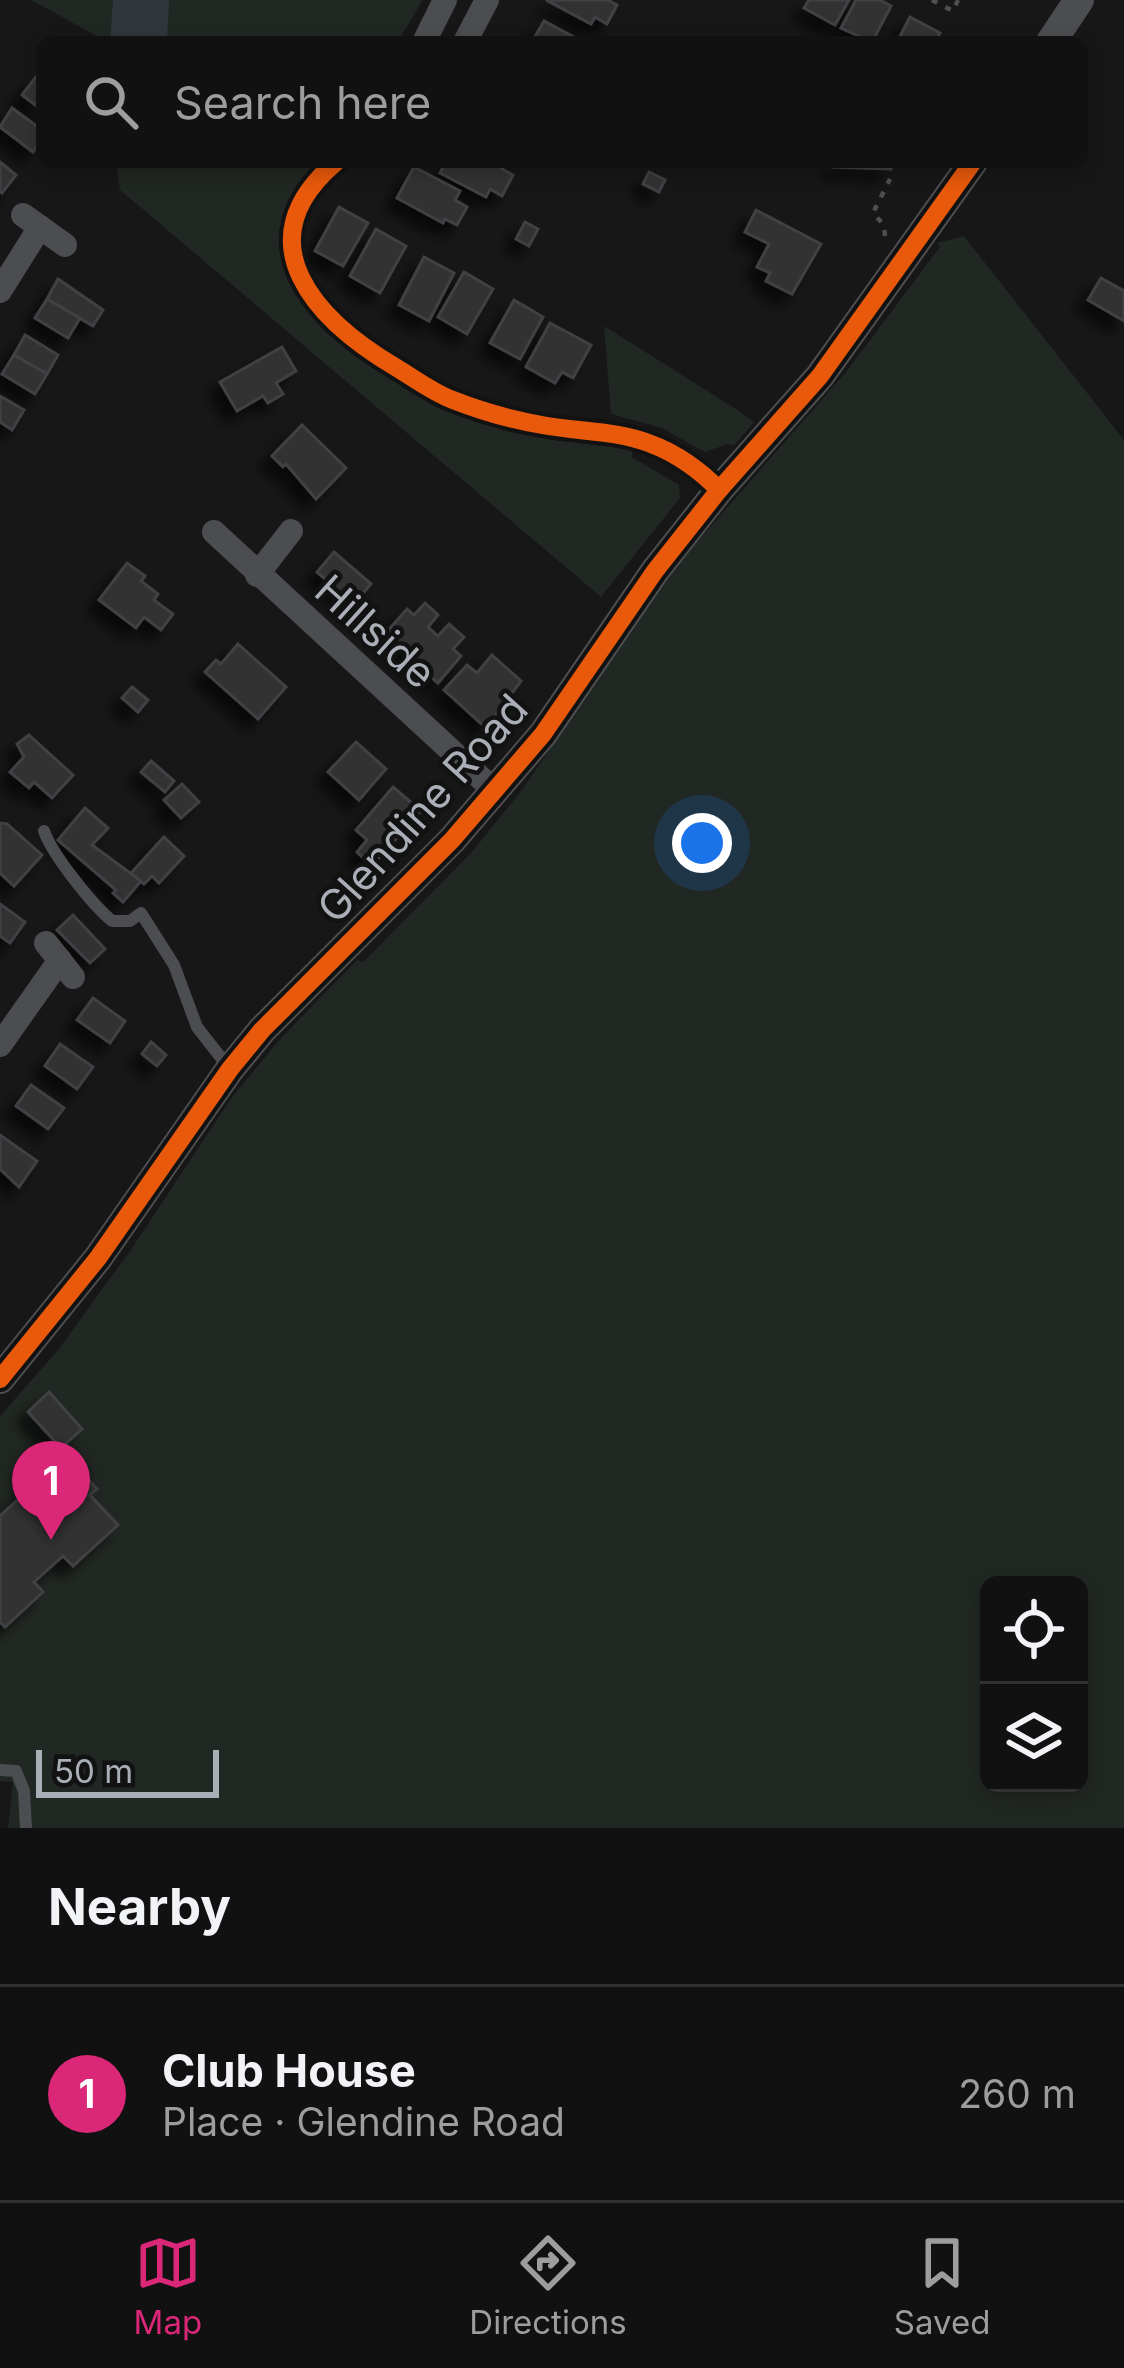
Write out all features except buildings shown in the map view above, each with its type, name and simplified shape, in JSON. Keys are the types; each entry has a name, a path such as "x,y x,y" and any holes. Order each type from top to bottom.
{"street":[{"path":"427,36 445,0"},
{"path":"468,36 487,0"},
{"path":"1055,36 1078,0"},
{"path":"331,168 301,205 290,240 296,274 324,313 361,347 450,399 542,425 652,444 708,478 719,490"},
{"name":"Glendine Road","path":"0,1379 98,1258 262,1030 496,792 543,734 655,571 820,376 969,168"},
{"path":"0,291 32,221 65,245"},
{"name":"Hillside","path":"257,575 291,531"},
{"name":"Hillside","path":"214,532 496,792"},
{"path":"0,1045 60,960"}],"lane":[{"path":"44,831 78,878 85,897 112,921 130,921 141,914 174,965 197,1027 230,1070"},
{"path":"0,1770 16,1771 24,1791 26,1828"}],"path":[{"path":"932,0 953,11 958,0"},
{"path":"885,234 873,213 890,179"}],"shaded area":[{"path":"31,0 423,0 401,36 95,35"},
{"path":"113,0 169,0 167,36 110,36"},
{"path":"117,168 314,168 289,211 286,267 429,400 483,424 554,440 633,447 632,457 679,485 680,498 601,597 120,190"},
{"path":"964,236 1124,440 1124,1828 8,1828 13,1782 0,1781 0,1416 58,1350 130,1251 232,1097 280,1039 357,960 363,962 471,853 522,790 668,575 846,372 940,247 937,243"},
{"path":"604,326 754,422 734,446 705,452 662,428 611,414"}],"cycle path":[{"path":"330,168 308,192 294,221 292,250 317,303 340,327 446,397 520,421 638,439 679,458 719,490"},
{"path":"0,1379 98,1258 262,1030 452,840 543,734 655,571 820,376 969,168"}],"place":[{"name":"Club House","path":"51,1540"}]}
